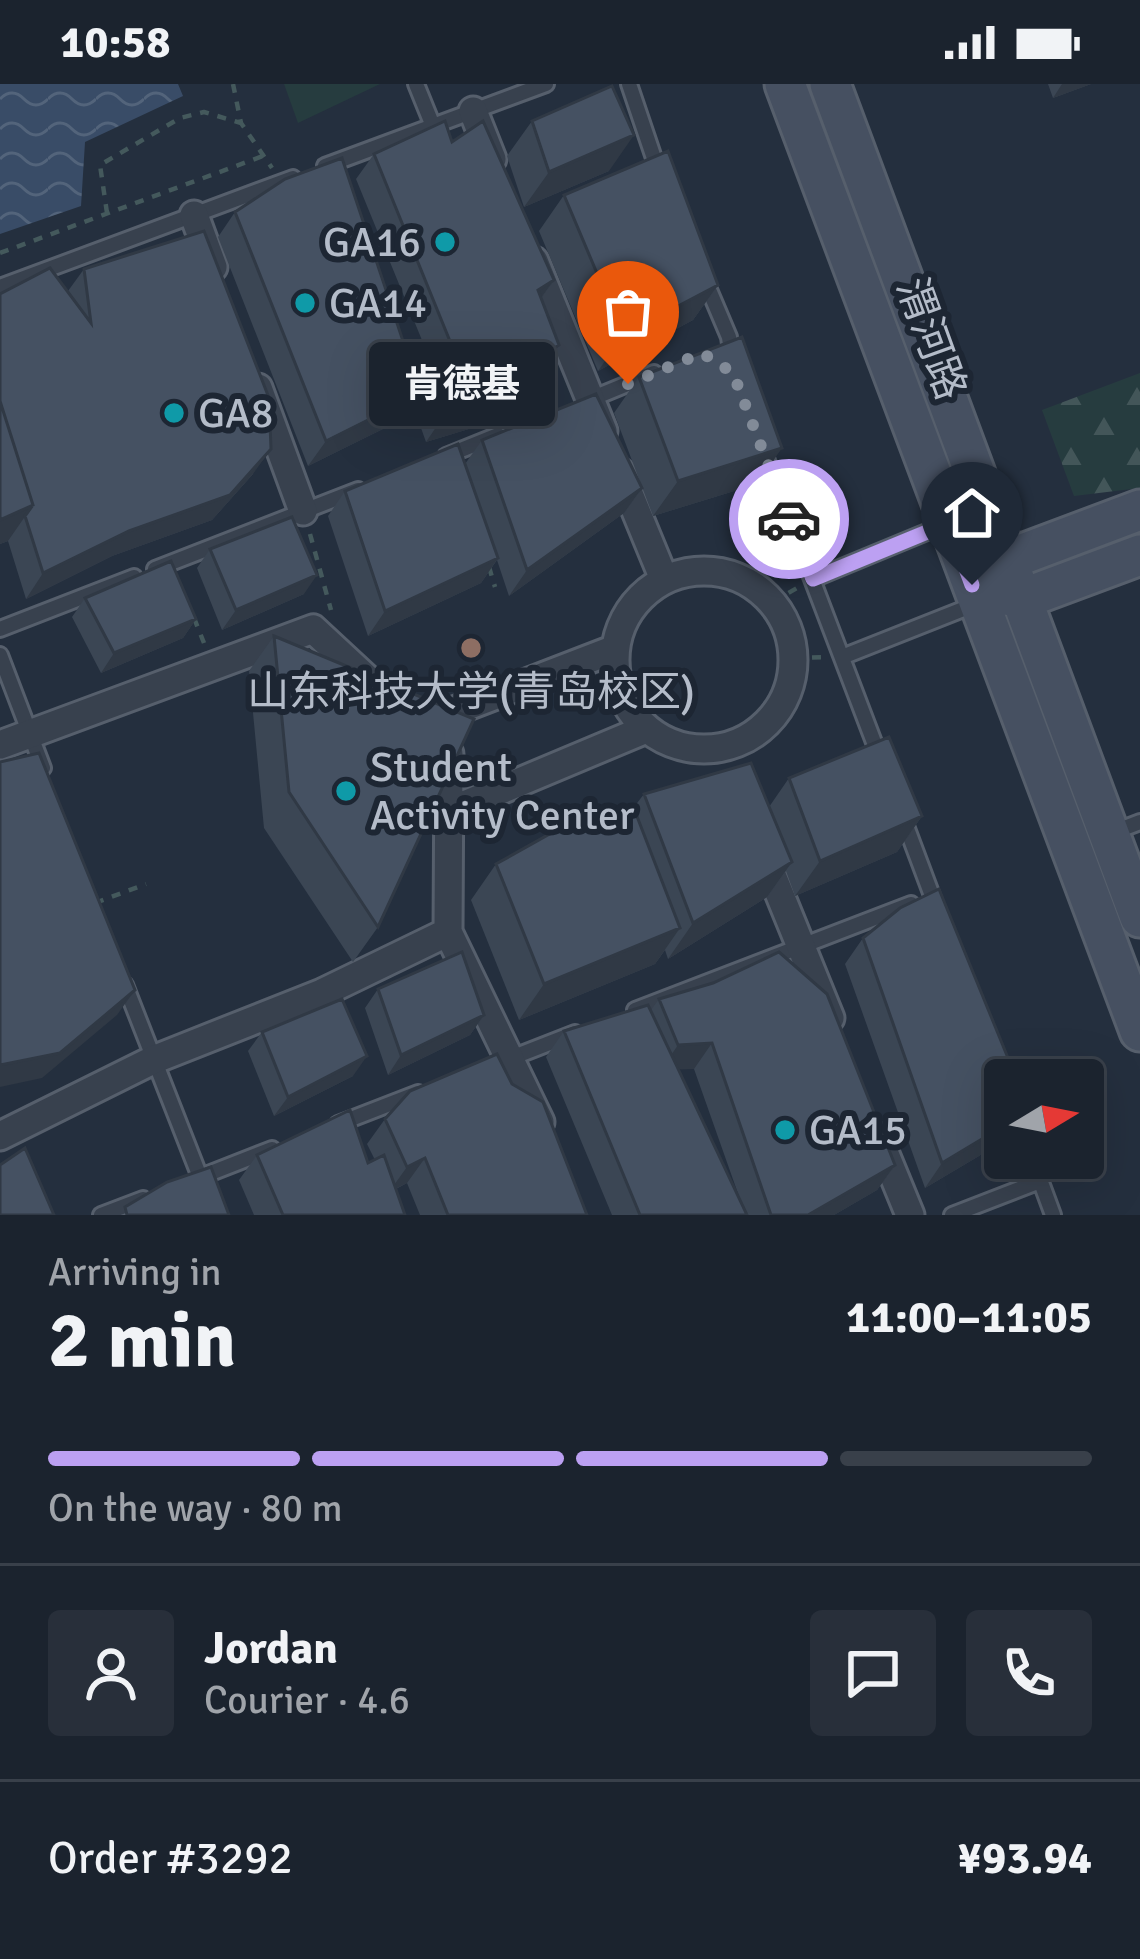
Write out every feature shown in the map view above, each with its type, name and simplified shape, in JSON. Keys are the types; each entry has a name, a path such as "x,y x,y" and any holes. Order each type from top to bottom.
{"main road":[{"name":"渭河路","path":"785,84 1140,1031"},
{"name":"渭河路","path":"830,84 1022,599 1125,828 1140,917"},
{"path":"975,594 1007,560 1140,511"},
{"path":"975,594 1022,599 1140,555"}],"street":[{"path":"473,111 500,178"},
{"path":"194,215 225,300"},
{"path":"527,244 580,404 664,579"},
{"path":"249,363 303,511"},
{"path":"693,570 723,572 751,583 773,602 788,628 794,658 790,687 776,714 731,757 685,747 646,729 621,692 615,649 632,608 664,579 693,570"},
{"path":"0,745 313,629 449,754 448,932 498,1063 547,1139"},
{"path":"417,725 615,649"},
{"path":"448,812 646,729"},
{"path":"752,824 843,1050"},
{"path":"9,1140 153,1060 322,993 448,932"},
{"path":"868,1112 910,1215"}],"lane":[{"path":"416,84 433,126"},
{"path":"0,287 546,84"},
{"path":"629,84 651,174"},
{"path":"701,272 729,337 733,373 718,363"},
{"path":"580,404 665,368"},
{"path":"429,462 510,431"},
{"path":"757,435 883,766"},
{"path":"0,629 366,487"},
{"path":"813,579 949,523"},
{"path":"842,657 975,594"},
{"path":"0,655 46,776"},
{"path":"899,809 940,917"},
{"path":"614,1018 932,896"},
{"path":"119,970 196,1186 288,1143"},
{"path":"498,1063 592,1026"},
{"path":"310,1135 443,1084"},
{"path":"952,1215 1040,1181 1053,1215"},
{"path":"101,1215 160,1192"}],"path":[{"path":"233,84 241,123 282,182"},
{"path":"107,213 100,165 135,140 204,112 241,123"},
{"path":"0,253 263,156"},
{"path":"303,511 333,616"},
{"path":"171,563 205,643"},
{"path":"488,565 495,587"},
{"path":"773,602 813,579"},
{"path":"794,658 842,657"},
{"path":"94,904 146,884"}],"green space":[{"path":"284,84 380,84 298,123"},
{"path":"1140,373 1140,488 1074,496 1042,410"}],"water":[{"path":"0,84 178,84 183,96 85,142 81,206 0,234"}],"building":[{"path":"612,86 634,135 549,172 532,121"},
{"name":"GA16","path":"445,121 452,142 483,121 554,280 538,290 559,345 523,369 522,393 443,417 429,374 458,361 374,154"},
{"path":"668,151 718,285 623,335 564,195"},
{"name":"GA14","path":"342,158 404,344 406,401 326,441 235,212 285,179"},
{"path":"204,231 269,398 271,449 230,495 129,531 43,573 25,516 33,505 0,401 0,294 50,268 91,323 84,269"},
{"path":"742,337 782,448 678,481 639,377"},
{"path":"596,394 642,488 527,570 482,440"},
{"path":"0,401 33,505 0,520"},
{"path":"458,444 498,558 385,611 345,491"},
{"path":"292,517 317,575 236,610 210,549"},
{"path":"171,561 196,619 114,653 85,598"},
{"name":"Student Activity Center","path":"274,636 474,719 378,927 289,792"},
{"path":"889,737 922,816 820,861 789,778"},
{"path":"39,753 135,990 60,1053 0,1065 0,762"},
{"path":"751,763 792,862 693,923 644,794"},
{"path":"633,806 680,928 544,984 496,864 564,826"},
{"path":"939,889 1008,1059 984,1059 984,1138 942,1163 863,938 900,908"},
{"path":"462,952 484,1015 401,1055 378,989"},
{"name":"GA15","path":"779,952 827,994 895,1165 808,1215 771,1215 712,1043 678,1045 659,999 713,983"},
{"path":"342,999 367,1056 288,1097 262,1032"},
{"path":"648,1005 747,1215 640,1215 564,1031"},
{"path":"497,1054 512,1084 543,1102 587,1215 448,1215 425,1158 407,1167 385,1119 410,1091"},
{"path":"350,1110 368,1163 384,1155 405,1215 283,1215 257,1155"},
{"path":"25,1148 54,1215 0,1215 0,1165"},
{"path":"211,1167 229,1215 127,1215 125,1207 167,1182"}],"way so far":[{"path":"628,384 702,353 733,373 789,519"}],"place":[{"name":"GA16","path":"445,242"},
{"name":"GA14","path":"305,303"},
{"name":"肯德基","path":"628,384"},
{"name":"GA8","path":"174,413"},
{"name":"山东科技大学(青岛校区)","path":"471,648"},
{"name":"Student Activity Center","path":"346,791"},
{"name":"GA15","path":"785,1130"}],"route":[{"path":"789,519 813,579 949,523 972,585"}]}
